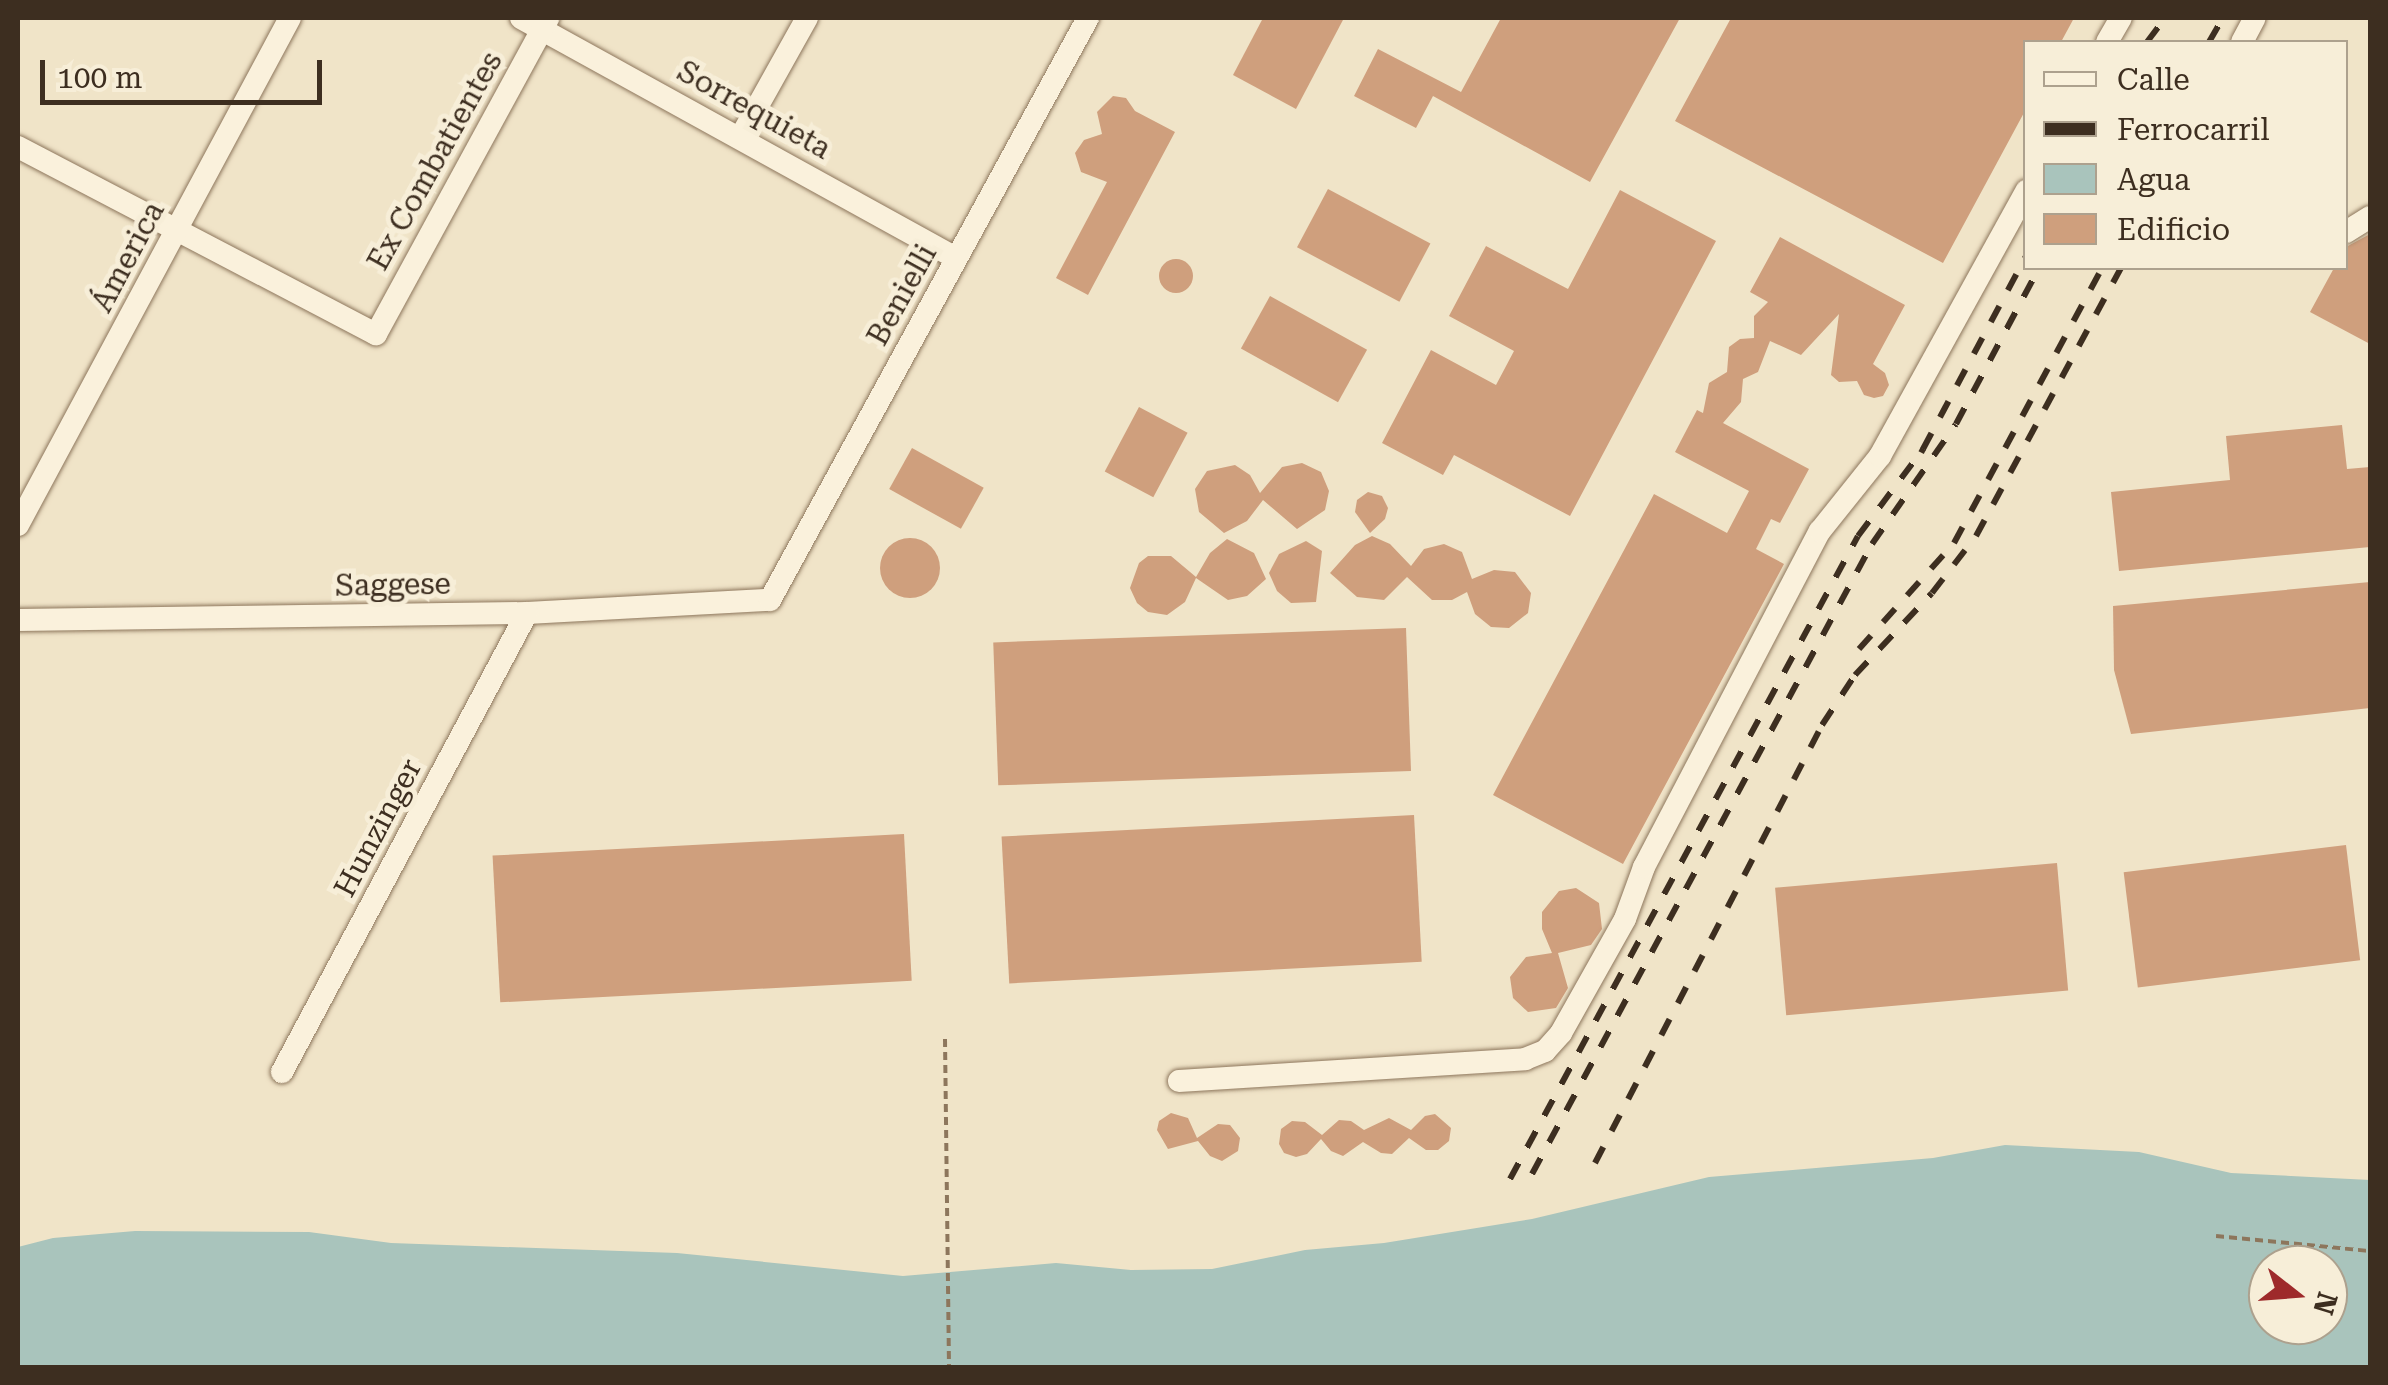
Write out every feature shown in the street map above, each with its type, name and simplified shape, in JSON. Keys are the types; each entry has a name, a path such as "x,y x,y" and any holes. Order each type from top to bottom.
{"street":[{"name":"Ámerica","path":"18,525 290,18"},
{"path":"741,136 807,18"},
{"name":"Benielli","path":"770,600 1088,18"},
{"path":"2108,40 2121,18"},
{"path":"2243,40 2255,18"},
{"name":"Ex Combatientes","path":"177,229 376,334 537,21"},
{"name":"Sorrequieta","path":"537,21 956,258"},
{"path":"18,147 177,229"},
{"path":"1179,1081 1525,1058 1545,1051 1561,1033 1624,919 1644,866 1820,530 1880,456 2023,196"},
{"path":"2348,231 2370,217"},
{"name":"Saggese","path":"18,620 526,613 770,600"},
{"name":"Hunzinger","path":"282,1072 526,613"}],"path":[{"path":"946,1039 949,1368"},
{"path":"2216,1236 2370,1251"}],"water":[{"path":"2005,1145 2139,1152 2231,1173 2370,1180 2370,1367 18,1367 18,1247 53,1238 135,1231 309,1232 391,1243 677,1253 903,1276 1056,1263 1131,1270 1212,1269 1305,1250 1384,1243 1532,1219 1709,1177 1933,1158"}],"building":[{"path":"1263,18 1344,18 1296,109 1233,75"},
{"path":"1501,18 1680,18 1590,182 1433,96 1416,128 1354,96 1378,49 1461,92"},
{"path":"1731,18 2074,18 2062,40 2023,40 2023,115 1943,263 1675,121"},
{"path":"1113,96 1126,98 1135,111 1175,132 1088,295 1056,278 1107,182 1081,172 1075,153 1084,140 1102,134 1097,112"},
{"path":"1328,189 1430,243 1399,302 1297,247"},
{"path":"1620,190 1716,241 1570,516 1454,455 1443,475 1382,443 1431,350 1496,385 1514,351 1449,316 1486,246 1568,289"},
{"path":"2370,234 2370,344 2310,312 2333,270 2348,270 2348,246"},
{"path":"1780,237 1905,305 1873,364 1885,373 1889,385 1883,396 1874,398 1864,395 1857,381 1839,382 1831,375 1839,314 1801,355 1770,341 1758,372 1743,379 1741,402 1723,423 1809,469 1780,523 1771,519 1756,549 1784,564 1623,864 1493,795 1654,494 1727,533 1749,491 1675,452 1697,410 1703,413 1709,383 1727,372 1729,347 1740,339 1754,338 1754,316 1768,302 1750,292"},
{"path":"1176,259 1188,264 1193,276 1188,288 1176,293 1164,288 1159,276 1164,264"},
{"path":"1270,296 1367,350 1338,402 1241,348"},
{"path":"1139,407 1188,433 1153,497 1105,471"},
{"path":"2342,425 2347,469 2370,467 2370,547 2119,571 2111,492 2230,480 2226,436"},
{"path":"912,448 984,488 961,529 889,489"},
{"path":"1302,463 1321,472 1329,491 1325,510 1297,529 1263,500 1247,521 1224,533 1199,512 1195,489 1207,471 1235,465 1250,475 1260,493 1282,467"},
{"path":"1368,492 1382,496 1388,508 1385,519 1370,533 1355,512 1357,500"},
{"path":"1372,536 1390,544 1411,566 1424,549 1444,544 1462,552 1472,579 1494,570 1515,572 1531,593 1528,613 1509,628 1491,627 1475,614 1467,592 1452,600 1432,600 1407,577 1384,600 1357,597 1330,573 1355,545"},
{"path":"910,538 932,546 940,568 932,590 910,598 888,590 880,568 888,546"},
{"path":"1227,539 1254,553 1266,579 1247,596 1228,600 1196,578 1185,602 1167,615 1148,612 1137,603 1130,588 1139,563 1148,556 1171,556 1196,577 1210,553"},
{"path":"1306,541 1322,551 1316,602 1291,603 1277,591 1269,573 1279,554"},
{"path":"2370,582 2370,708 2131,734 2114,670 2113,606"},
{"path":"1406,628 1411,771 998,785 993,642"},
{"path":"1414,815 1422,962 1009,983 1002,837"},
{"path":"904,834 912,981 500,1002 493,856"},
{"path":"2346,845 2360,960 2138,987 2124,872"},
{"path":"2057,863 2068,991 1786,1015 1775,888"},
{"path":"1576,888 1599,903 1602,929 1591,945 1558,953 1568,988 1556,1008 1528,1012 1513,998 1510,977 1526,957 1552,953 1542,929 1542,912 1559,891"},
{"path":"1171,1113 1188,1118 1197,1138 1218,1124 1230,1125 1240,1138 1238,1151 1222,1161 1210,1156 1198,1141 1168,1149 1157,1130 1159,1121"},
{"path":"1435,1114 1451,1128 1449,1141 1438,1150 1426,1150 1409,1138 1392,1154 1381,1153 1363,1142 1343,1156 1331,1151 1321,1139 1307,1154 1296,1157 1284,1153 1279,1144 1281,1129 1292,1121 1305,1122 1322,1135 1339,1120 1351,1121 1364,1130 1389,1118 1411,1130 1425,1116"}],"railway":[{"path":"2148,40 2165,18"},
{"path":"2210,40 2223,18"},
{"path":"1923,449 2023,262"},
{"path":"1532,1174 1872,544 1956,424 2038,270"},
{"path":"1859,649 1954,543 2101,270"},
{"path":"1595,1163 1822,725 1855,675 1932,593 1976,536 2120,270"},
{"path":"1510,1179 1858,536 1923,449 1921,453"}]}
